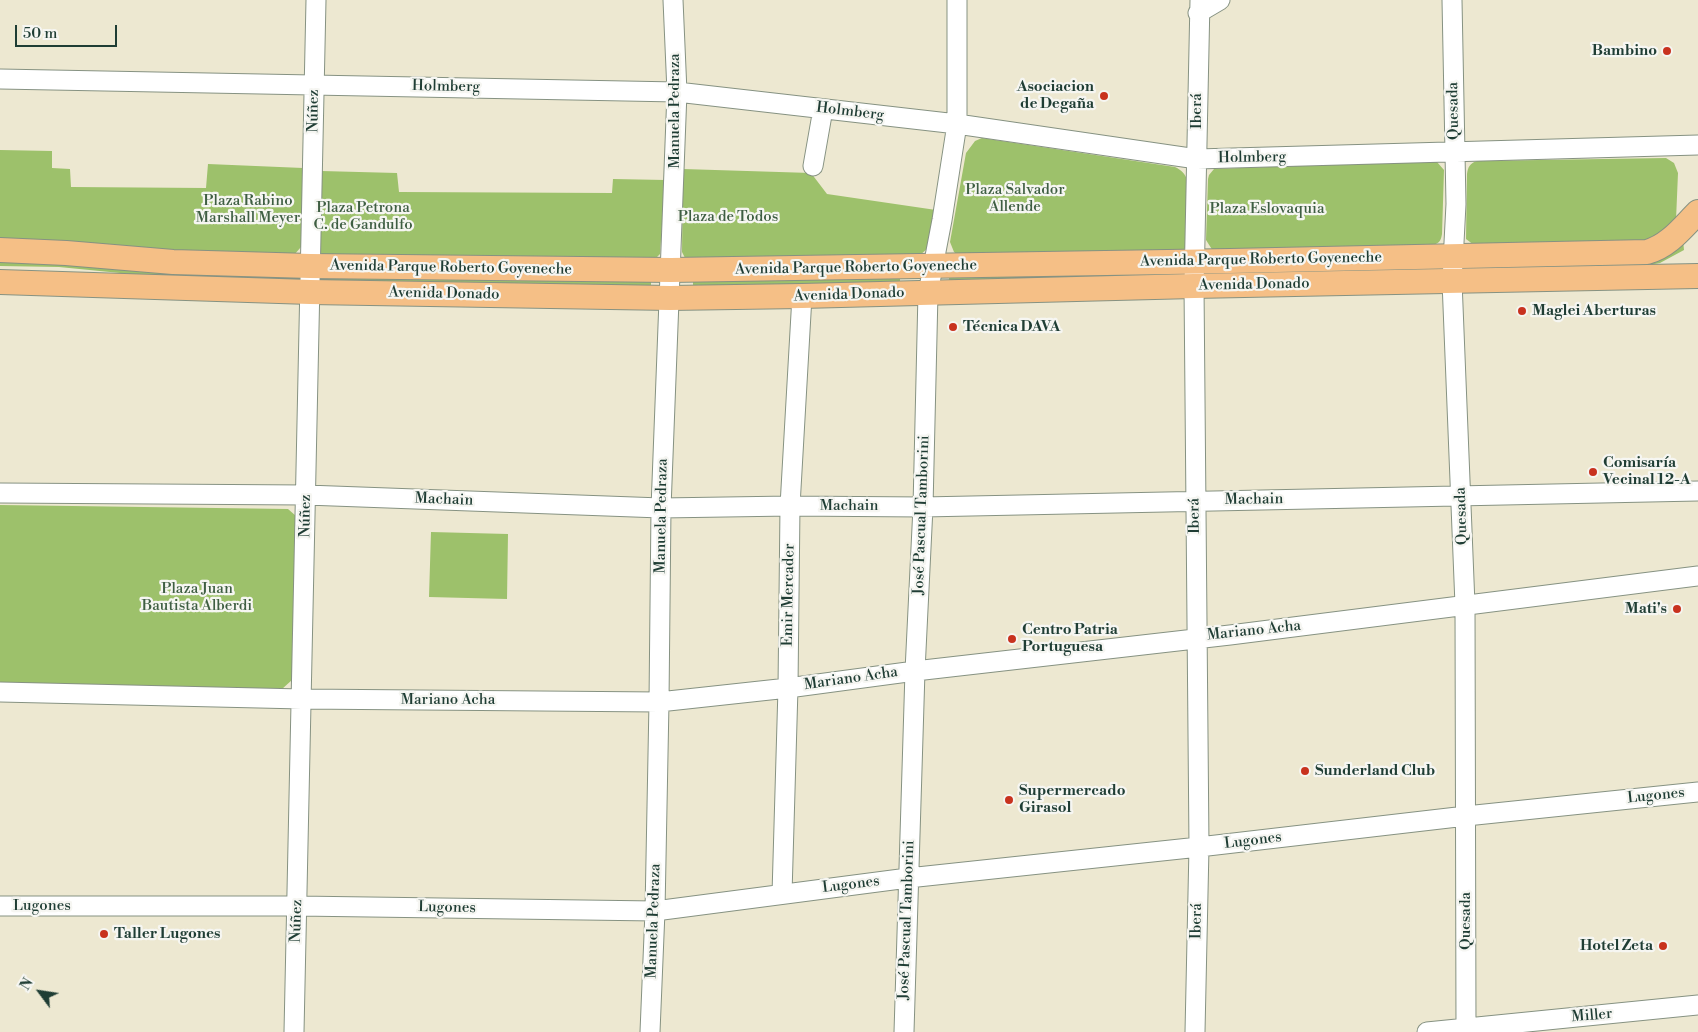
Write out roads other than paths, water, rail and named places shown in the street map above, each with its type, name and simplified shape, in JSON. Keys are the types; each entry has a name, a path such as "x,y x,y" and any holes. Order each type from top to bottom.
{"main road":[{"name":"Avenida Parque Roberto Goyeneche","path":"0,250 66,253 173,262 310,266 671,270 932,267 1647,252 1655,250 1671,240 1698,212"},
{"name":"Avenida Donado","path":"0,282 310,292 670,298 1698,276"}],"street":[{"name":"Núñez","path":"294,1032 316,0"},
{"name":"Manuela Pedraza","path":"650,1032 655,911 661,508 677,92 674,0"},
{"name":"José Pascual Tamborini","path":"904,1032 915,671 923,507 928,293 957,124 957,0"},
{"path":"1199,7 1220,0"},
{"name":"Quesada","path":"1452,0 1456,204 1452,281 1465,605 1466,1030"},
{"name":"Iberá","path":"1195,1032 1198,847 1194,286 1199,7"},
{"name":"Holmberg","path":"0,79 677,92 957,124 1197,159 1698,145"},
{"path":"813,166 822,109"},
{"name":"Emir Mercader","path":"782,894 788,688 790,506 802,296"},
{"name":"Machain","path":"0,493 306,495 661,508 790,506 923,507 1698,490"},
{"name":"Mariano Acha","path":"0,692 302,699 659,702 788,688 1698,576"},
{"name":"Lugones","path":"0,906 298,906 655,911 908,878 1698,792"},
{"name":"Miller","path":"1427,1032 1466,1030 1698,1005"}],"place":[{"name":"Bambino","path":"1667,51"},
{"name":"Asociacion de Degaña","path":"1104,96"},
{"name":"Maglei Aberturas","path":"1522,311"},
{"name":"Técnica DAVA","path":"953,327"},
{"name":"Comisaría Vecinal 12-A","path":"1593,472"},
{"name":"Mati's","path":"1677,609"},
{"name":"Centro Patria Portuguesa","path":"1012,639"},
{"name":"Sunderland Club","path":"1305,771"},
{"name":"Supermercado Girasol","path":"1009,800"},
{"name":"Taller Lugones","path":"104,934"},
{"name":"Hotel Zeta","path":"1663,946"}],"park label":[{"name":"Plaza Salvador Allende","path":"1015,198"},
{"name":"Plaza Eslovaquia","path":"1267,209"},
{"name":"Plaza Rabino Marshall Meyer","path":"248,210"},
{"name":"Plaza Petrona C. de Gandulfo","path":"363,216"},
{"name":"Plaza de Todos","path":"728,217"},
{"name":"Plaza Juan Bautista Alberdi","path":"197,598"}]}
